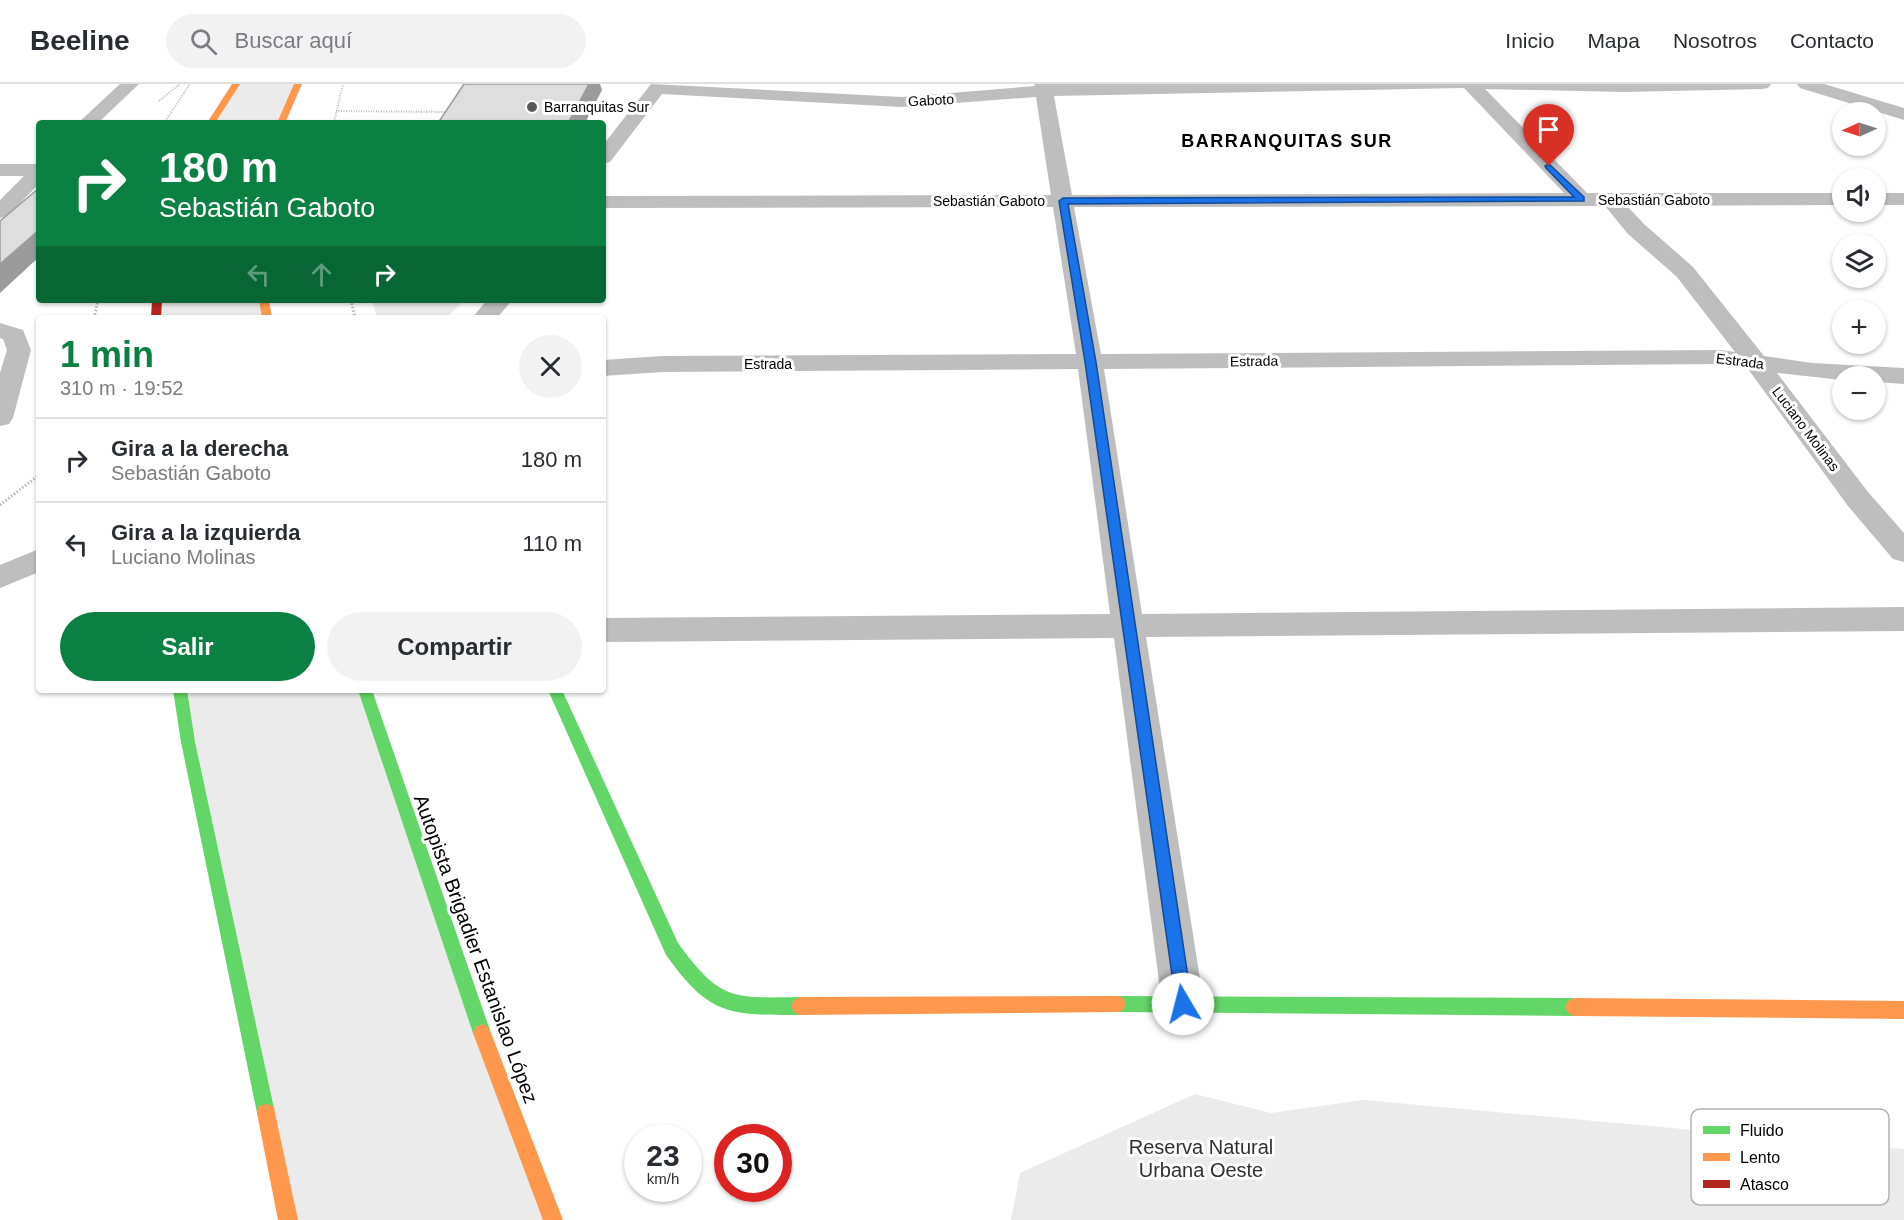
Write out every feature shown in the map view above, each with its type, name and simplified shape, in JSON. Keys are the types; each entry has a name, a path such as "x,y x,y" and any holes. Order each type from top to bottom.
{"main road":[{"path":"213,120 236,84"},
{"path":"282,120 298,84"},
{"path":"180,693 188,742 288,1220"},
{"name":"Autopista Brigadier Estanislao López","path":"365,693 470,1000 554,1220"},
{"path":"556,693 672,949 699,988 727,1003 746,1006 1183,1004 1904,1010"}],"street":[{"path":"90,120 130,84"},
{"name":"Gaboto","path":"659,86 883,102 947,100 1044,87 1458,84"},
{"path":"1472,84 1646,87 1762,84"},
{"path":"1472,84 1581,199"},
{"path":"1806,84 1904,114"},
{"path":"1860,84 1904,97"},
{"path":"606,154 659,86"},
{"path":"1044,87 1090,362 1183,1004"},
{"path":"0,170 36,171"},
{"path":"0,212 36,174"},
{"name":"Sebastián Gaboto","path":"606,202 1832,199"},
{"path":"1886,199 1904,199"},
{"name":"Luciano Molinas","path":"1611,200 1635,229 1684,272 1755,361 1858,499 1899,541"},
{"path":"487,315 497,303"},
{"path":"0,330 15,335 19,350 0,418"},
{"name":"Estrada","path":"606,368 674,364 1709,357 1755,361 1812,371 1904,376"},
{"path":"0,577 36,561"},
{"path":"606,630 1904,619"}],"path":[{"path":"166,120 190,84"},
{"path":"334,120 343,84"},
{"path":"336,111 450,112 447,118"},
{"path":"0,505 36,477"}],"green space":[{"path":"236,84 298,84 282,120 213,120"},
{"path":"157,303 264,303 266,315 156,315"},
{"path":"372,303 462,303 449,315 377,315"},
{"path":"181,693 366,693 553,1220 288,1220"},
{"name":"Reserva Natural Urbana Oeste","path":"1195,1094 1271,1113 1363,1100 1691,1130 1691,1205 1889,1205 1889,1148 1904,1149 1904,1220 1011,1220 1020,1173"}],"building":[{"name":"Barranquitas Sur","path":"464,84 589,84 570,120 440,120"},
{"path":"36,191 36,233 0,264 0,221"}],"traffic: fast":[{"path":"180,693 188,742 266,1113"},
{"path":"366,693 482,1033"},
{"path":"556,693 672,949 687,969 700,984 725,1001 756,1006 800,1006"},
{"path":"1117,1004 1574,1007"}],"traffic: slow":[{"path":"213,120 236,84"},
{"path":"282,120 298,84"},
{"path":"264,303 266,315"},
{"path":"800,1006 1117,1004"},
{"path":"1574,1007 1904,1010"},
{"path":"482,1033 553,1220"},
{"path":"266,1113 288,1220"}],"traffic: jam":[{"path":"156,315 157,303"}],"place":[{"name":"Barranquitas Sur","path":"532,107"}],"district":[{"name":"BARRANQUITAS SUR","path":"1287,141"}],"route":[{"path":"1183,1004 1090,362 1063,201 1581,199 1549,166"}]}
